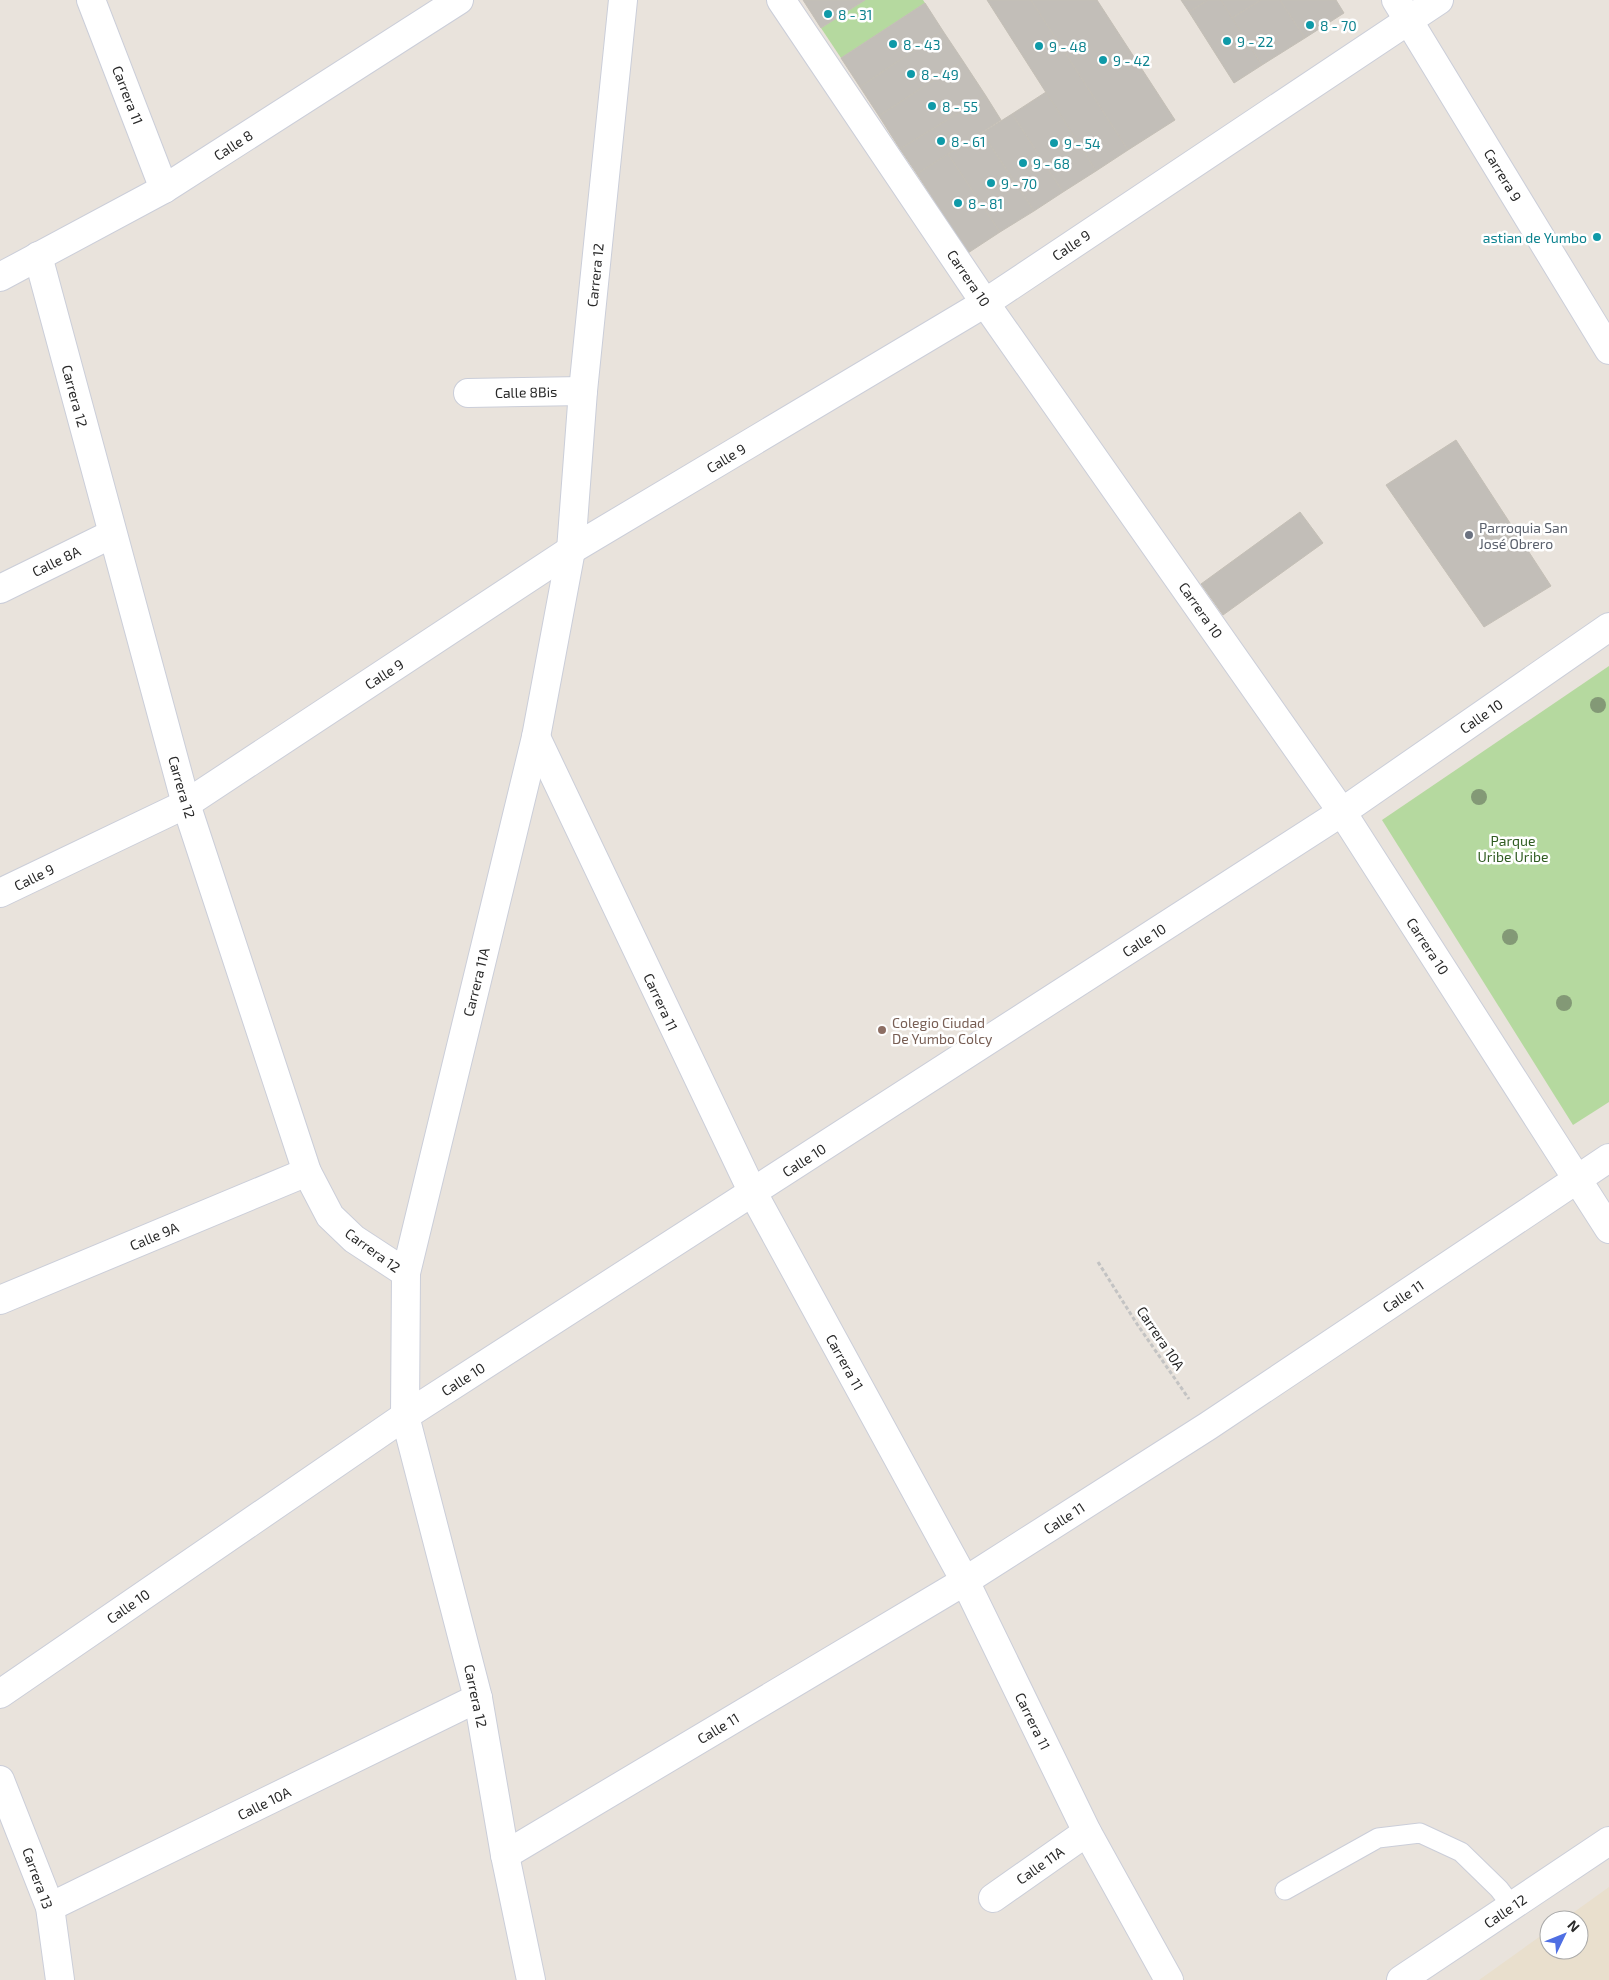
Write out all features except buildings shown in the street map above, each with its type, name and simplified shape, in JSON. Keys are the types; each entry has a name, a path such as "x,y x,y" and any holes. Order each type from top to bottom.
{"street":[{"name":"Carrera 11","path":"91,0 164,189"},
{"name":"Calle 8","path":"0,277 164,189 459,0"},
{"name":"Carrera 12","path":"571,550 583,391 623,0"},
{"name":"Carrera 10","path":"781,0 985,303 1342,812 1609,1229"},
{"name":"Calle 9","path":"0,893 186,804 571,550 985,303 1402,10 1439,0"},
{"name":"Carrera 9","path":"1402,10 1609,350"},
{"name":"Carrera 12","path":"38,256 186,804 307,1172 330,1216 354,1239 406,1273"},
{"name":"Calle 8Bis","path":"468,393 583,391"},
{"name":"Calle 8A","path":"0,589 112,534"},
{"name":"Carrera 11A","path":"405,1416 406,1273 536,737 571,550"},
{"name":"Calle 10","path":"0,1694 405,1416 1342,812 1609,627"},
{"name":"Carrera 11","path":"536,737 753,1193 965,1581 1087,1832 1169,1980"},
{"name":"Calle 11","path":"505,1855 965,1581 1208,1426 1609,1158"},
{"name":"Calle 9A","path":"0,1300 307,1172"},
{"name":"Carrera 12","path":"405,1416 478,1698 505,1855 531,1980"},
{"name":"Calle 10A","path":"50,1907 478,1698"},
{"name":"Carrera 13","path":"0,1780 50,1907 60,1980"},
{"name":"Calle 11A","path":"993,1898 1087,1832"},
{"name":"Calle 12","path":"1401,1980 1609,1841"}],"lane":[{"path":"1285,1890 1378,1838 1420,1833 1461,1852 1499,1889 1512,1906"}],"path":[{"name":"Carrera 10A","path":"1098,1262 1208,1426"}],"shaded area":[{"path":"1609,1887 1609,1980 1479,1980 1539,1937 1539,1960 1589,1960 1589,1910 1577,1910"}],"green space":[{"path":"865,0 923,0 925,3 841,58 821,28"},
{"name":"Parque Uribe Uribe","path":"1609,666 1609,1102 1573,1125 1382,820"}],"place":[{"name":"8 - 31","path":"828,14"},
{"name":"8 - 70","path":"1310,25"},
{"name":"9 - 22","path":"1227,41"},
{"name":"8 - 43","path":"893,44"},
{"name":"9 - 48","path":"1039,46"},
{"name":"9 - 42","path":"1103,60"},
{"name":"8 - 49","path":"911,74"},
{"name":"8 - 55","path":"932,106"},
{"name":"8 - 61","path":"941,141"},
{"name":"9 - 54","path":"1054,143"},
{"name":"9 - 68","path":"1023,163"},
{"name":"9 - 70","path":"991,183"},
{"name":"8 - 81","path":"958,203"},
{"name":"astian de Yumbo","path":"1597,237"},
{"name":"Parroquia San José Obrero","path":"1469,535"},
{"name":"Colegio Ciudad De Yumbo Colcy","path":"882,1030"}]}
